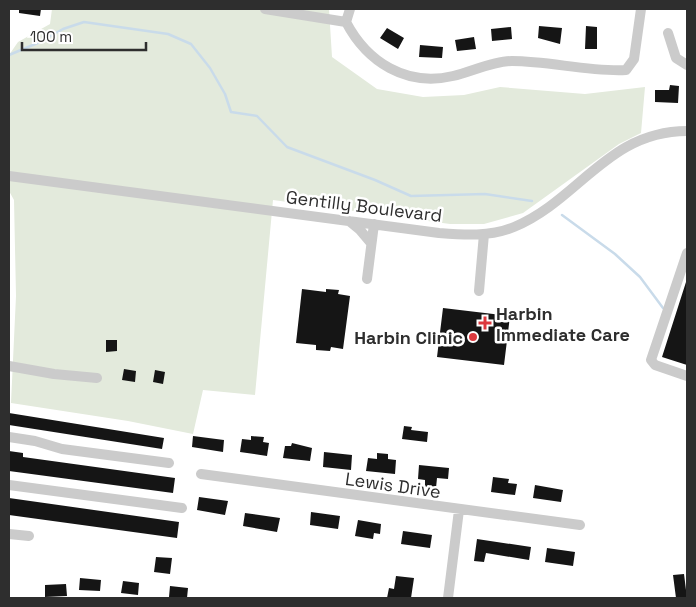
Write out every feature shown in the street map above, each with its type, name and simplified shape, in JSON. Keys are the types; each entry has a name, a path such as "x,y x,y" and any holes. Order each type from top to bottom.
{"street":[{"path":"265,9 346,22 361,46 373,58 386,68 417,78 452,76 511,61 605,71 626,70 634,59 641,9"},
{"path":"346,22 350,9"},
{"path":"668,33 676,58 687,65"},
{"name":"Gentilly Boulevard","path":"9,176 444,233 484,234 505,230 528,220 631,143 659,133 687,131"},
{"path":"348,221 357,227 371,243"},
{"path":"367,279 374,224"},
{"path":"478,291 484,234"},
{"path":"687,253 651,360 655,365 687,376"},
{"path":"9,366 54,374 97,378"},
{"path":"9,437 36,441 62,449 169,463"},
{"name":"Lewis Drive","path":"201,474 580,525"},
{"path":"9,485 182,508"},
{"path":"448,598 459,510"},
{"path":"9,534 28,536"}],"shaded area":[{"path":"52,9 329,9 332,57 377,89 423,97 464,95 500,87 585,94 645,87 641,133 619,144 523,213 484,224 450,224 273,200 255,395 203,390 193,434 128,421 11,403 16,296 14,200 9,191 9,55 18,42 50,24"}],"building":[{"path":"19,9 41,9 40,16 19,13"},
{"path":"539,26 562,28 560,44 538,38"},
{"path":"586,26 597,27 597,49 585,49"},
{"path":"511,27 512,39 492,41 491,29"},
{"path":"387,28 404,38 398,49 380,38"},
{"path":"474,37 476,49 457,51 455,40"},
{"path":"420,45 443,47 442,58 419,57"},
{"path":"670,85 679,86 678,103 655,102 655,90 669,90"},
{"path":"687,282 687,365 662,357"},
{"name":"Harbin Clinic","path":"302,289 326,292 326,289 339,290 338,294 350,296 343,349 331,347 330,351 316,350 316,345 296,343"},
{"name":"Harbin Clinic","path":"443,308 510,316 504,365 437,357"},
{"path":"106,340 117,340 117,351 106,352"},
{"path":"124,369 136,371 135,382 122,380"},
{"path":"155,370 165,372 163,384 153,382"},
{"path":"9,413 164,438 162,449 9,425"},
{"path":"404,426 412,427 411,430 428,432 427,442 402,439"},
{"path":"193,436 224,440 223,452 192,447"},
{"path":"251,436 264,437 263,442 269,443 267,456 240,452 242,439 251,440"},
{"path":"292,443 312,448 310,461 283,458 285,446 291,446"},
{"path":"9,451 23,453 23,457 175,478 173,493 9,471"},
{"path":"324,452 352,455 351,470 323,467"},
{"path":"377,453 388,454 388,459 396,460 395,474 366,471 368,458 377,459"},
{"path":"419,465 449,468 448,479 437,478 436,488 425,487 425,480 418,479"},
{"path":"493,477 509,479 508,483 517,484 515,495 491,492"},
{"path":"535,485 563,490 561,502 533,498"},
{"path":"199,497 228,501 225,515 197,510"},
{"path":"9,498 179,522 177,538 9,515"},
{"path":"311,512 340,516 338,529 310,525"},
{"path":"245,513 280,518 277,532 243,526"},
{"path":"358,520 381,524 380,534 374,533 373,539 355,536"},
{"path":"403,531 432,535 430,548 401,544"},
{"path":"477,539 531,547 529,560 486,553 484,562 474,561"},
{"path":"547,548 575,552 573,566 545,562"},
{"path":"156,557 172,558 170,574 154,572"},
{"path":"684,574 687,598 676,598 673,575"},
{"path":"396,576 414,578 411,598 387,598 389,588 394,589"},
{"path":"80,578 101,580 100,591 79,590"},
{"path":"123,581 139,583 138,595 121,593"},
{"path":"66,584 67,596 45,597 45,585"},
{"path":"170,586 188,588 187,598 169,597"}],"waterway":[{"path":"9,55 40,42 63,29 84,22 168,34 191,44 210,68 225,94 231,112 257,116 287,147 375,180 411,196 485,194 532,201"},
{"path":"562,215 615,254 640,277 663,308"}],"place":[{"name":"Harbin Immediate Care","path":"485,323"},
{"name":"Harbin Clinic","path":"473,337"}]}
